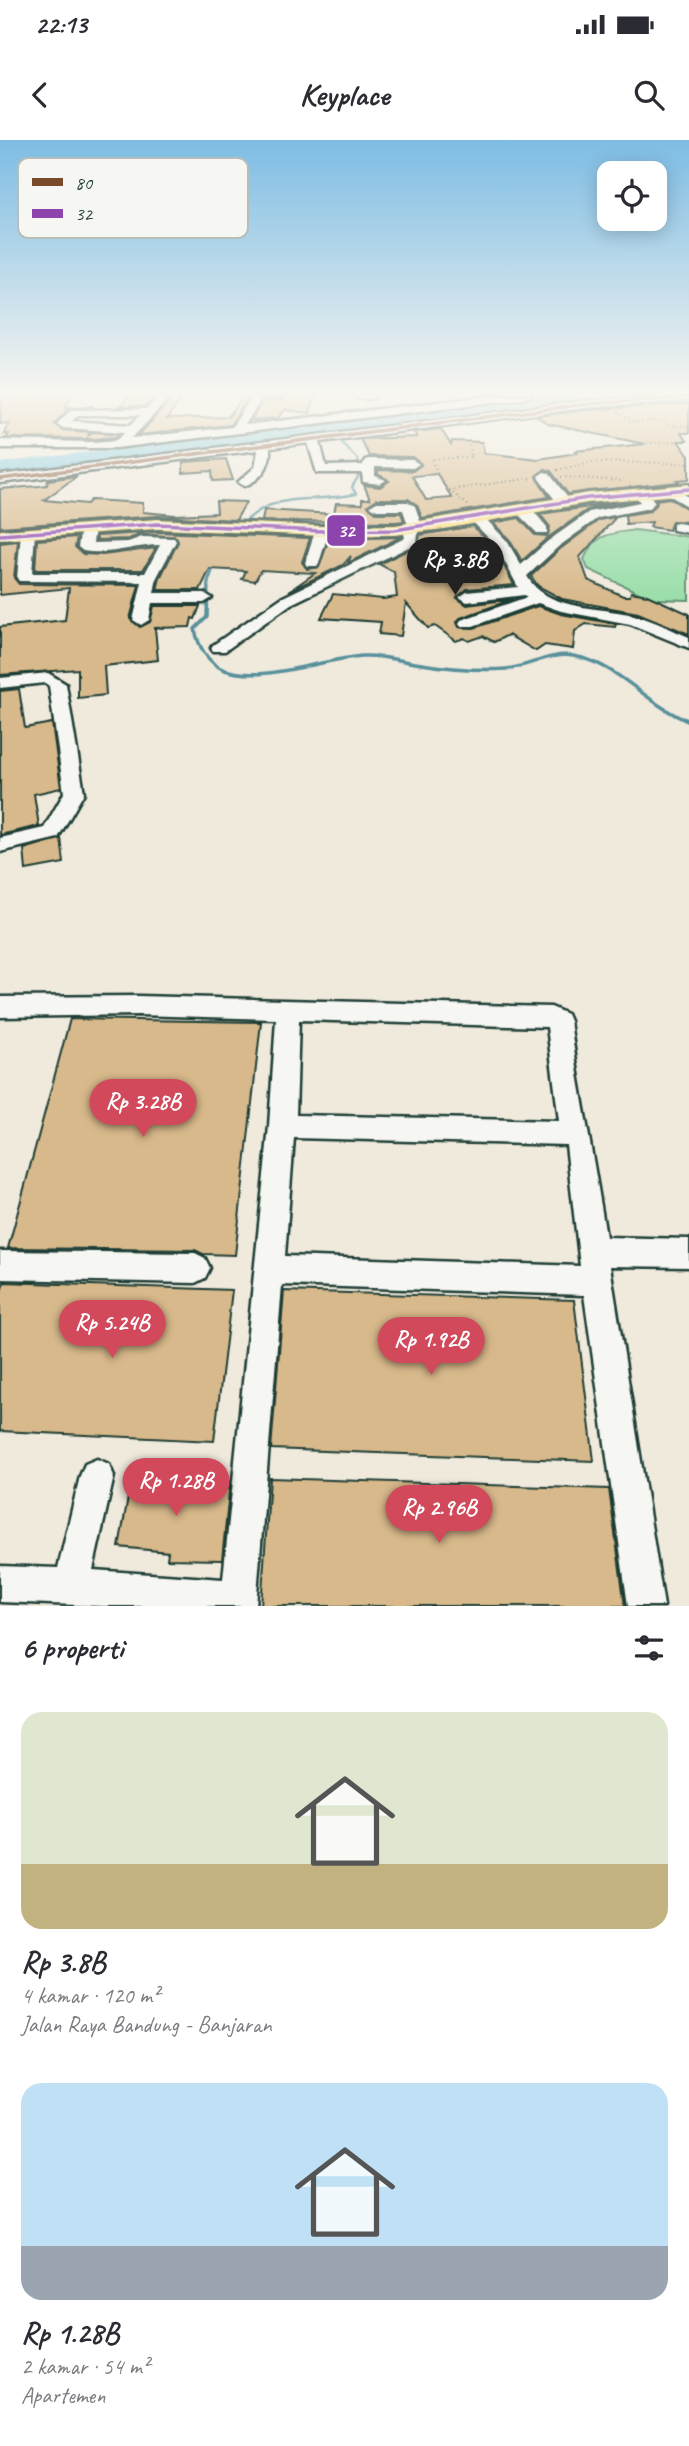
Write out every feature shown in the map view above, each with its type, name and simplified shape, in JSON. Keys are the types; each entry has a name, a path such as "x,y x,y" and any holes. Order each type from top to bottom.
{"main road":[{"path":"0,536 157,524 322,531 413,529 564,502 592,506 665,491"}],"street":[{"path":"0,479 170,463"},
{"path":"244,482 256,474 264,463"},
{"path":"319,463 321,470 362,470 369,463"},
{"path":"402,463 413,464"},
{"path":"362,470 369,480 380,480"},
{"path":"544,477 564,502"},
{"path":"665,491 689,503"},
{"path":"219,648 286,601 412,540 413,529 408,506 377,506"},
{"path":"519,575 592,506"},
{"path":"524,509 542,530"},
{"path":"477,518 502,544 532,594"},
{"path":"88,528 85,547 88,548 130,546 142,541 169,541 150,577 141,620"},
{"path":"312,563 322,531"},
{"path":"28,533 24,578 150,577"},
{"path":"454,555 502,544"},
{"path":"467,623 532,594"},
{"path":"467,597 532,594 561,606 634,620 689,643"},
{"path":"146,598 204,598"},
{"path":"0,683 48,678 57,684 74,793 51,833 0,845"},
{"path":"0,1019 0,1007 86,1004 472,1017 551,1017 558,1021 569,1112 579,1142 646,1606"},
{"path":"0,1584 71,1586 239,1602 282,1126 288,1010"},
{"path":"282,1126 575,1133"},
{"path":"269,1270 595,1266 689,1253"},
{"path":"0,1265 195,1268"},
{"path":"71,1586 97,1476"}],"path":[{"path":"434,463 438,478 449,491 466,501"},
{"path":"544,477 559,469 585,463"},
{"path":"449,491 544,477 594,478 646,484 665,491"}],"green space":[{"path":"635,530 689,537 689,600 652,599 588,569 584,559 599,539"}],"building":[{"path":"183,463 227,463 233,480 213,481 212,471 183,473"},
{"path":"419,463 689,463 689,479 568,494 551,471 545,469 536,477 549,497 422,518 417,505 408,499 377,499 368,505 377,513 401,513 404,521 262,521 264,510 334,514 336,503 362,504 362,499 370,499 364,485 380,487 389,481 378,474 378,470 413,471 421,465","holes":["437,474 452,498 426,500 412,476"]},
{"path":"77,476 44,500 87,504 91,500 143,503 143,512 175,515 217,513 216,501 246,502 236,520 157,516 0,527 0,489 47,485 48,480"},
{"path":"669,498 689,510 689,522 672,521 669,530 650,527 652,522 626,524 625,515 650,511 657,504 656,500"},
{"path":"624,502 587,510 546,539 522,561 509,539 493,523 519,518 535,535 547,536 550,527 540,514"},
{"path":"616,517 580,557 588,580 623,596 630,596 631,592 647,595 689,614 689,634 638,613 562,599 538,586 531,576 560,549 599,520"},
{"path":"473,526 487,540 448,549 444,556 455,562 497,552 514,585 467,589 457,598 467,605 513,599 460,618 457,622 459,627 474,628 538,606 561,614 616,624 615,627 586,624 575,631 573,649 545,645 536,651 508,635 494,642 483,636 469,641 464,638 456,641 435,626 428,628 406,603 401,636 379,634 381,622 321,618 333,594 383,599 397,597 394,572 379,564 418,545 420,535"},
{"path":"157,532 310,538 302,562 307,569 319,567 329,539 401,537 348,563 351,556 343,565 289,591 315,573 261,570 255,581 242,579 246,571 210,569 200,590 157,590 178,542 176,537 142,534 128,539 96,540 97,536"},
{"path":"77,537 75,547 83,554 103,555 156,548 143,570 35,570 37,540"},
{"path":"18,541 14,578 19,584 139,585 130,619 140,627 150,622 154,606 200,606 195,619 192,618 190,627 155,628 158,660 104,666 106,695 78,698 78,669 0,675 0,627 65,620 69,588 0,595 0,543"},
{"path":"19,689 25,728 52,723 61,788 34,794 39,826 0,835 0,691"},
{"path":"61,838 64,863 26,870 24,849"},
{"path":"70,1019 261,1022 235,1255 203,1254 195,1250 8,1248"},
{"path":"4,1282 232,1290 214,1441 0,1431 0,1295"},
{"path":"284,1291 574,1300 594,1461 271,1449"},
{"path":"132,1475 172,1478 172,1481 230,1482 222,1560 167,1559 168,1552 119,1547"},
{"path":"270,1478 609,1489 625,1606 261,1606"}],"waterway":[{"path":"0,468 37,463"},
{"path":"230,539 244,522 273,504 356,494 352,487 358,477 358,463"},
{"path":"214,565 208,582 207,617 195,629 205,654 225,670 257,674 370,656 449,668 495,670 515,668 564,655 589,660 604,667 659,705 688,721"},
{"path":"684,719 689,721"}],"transit line":[{"name":"80","path":"0,479 122,463"},
{"name":"32","path":"0,535 157,524 322,531 395,530 588,498 689,489"}]}
